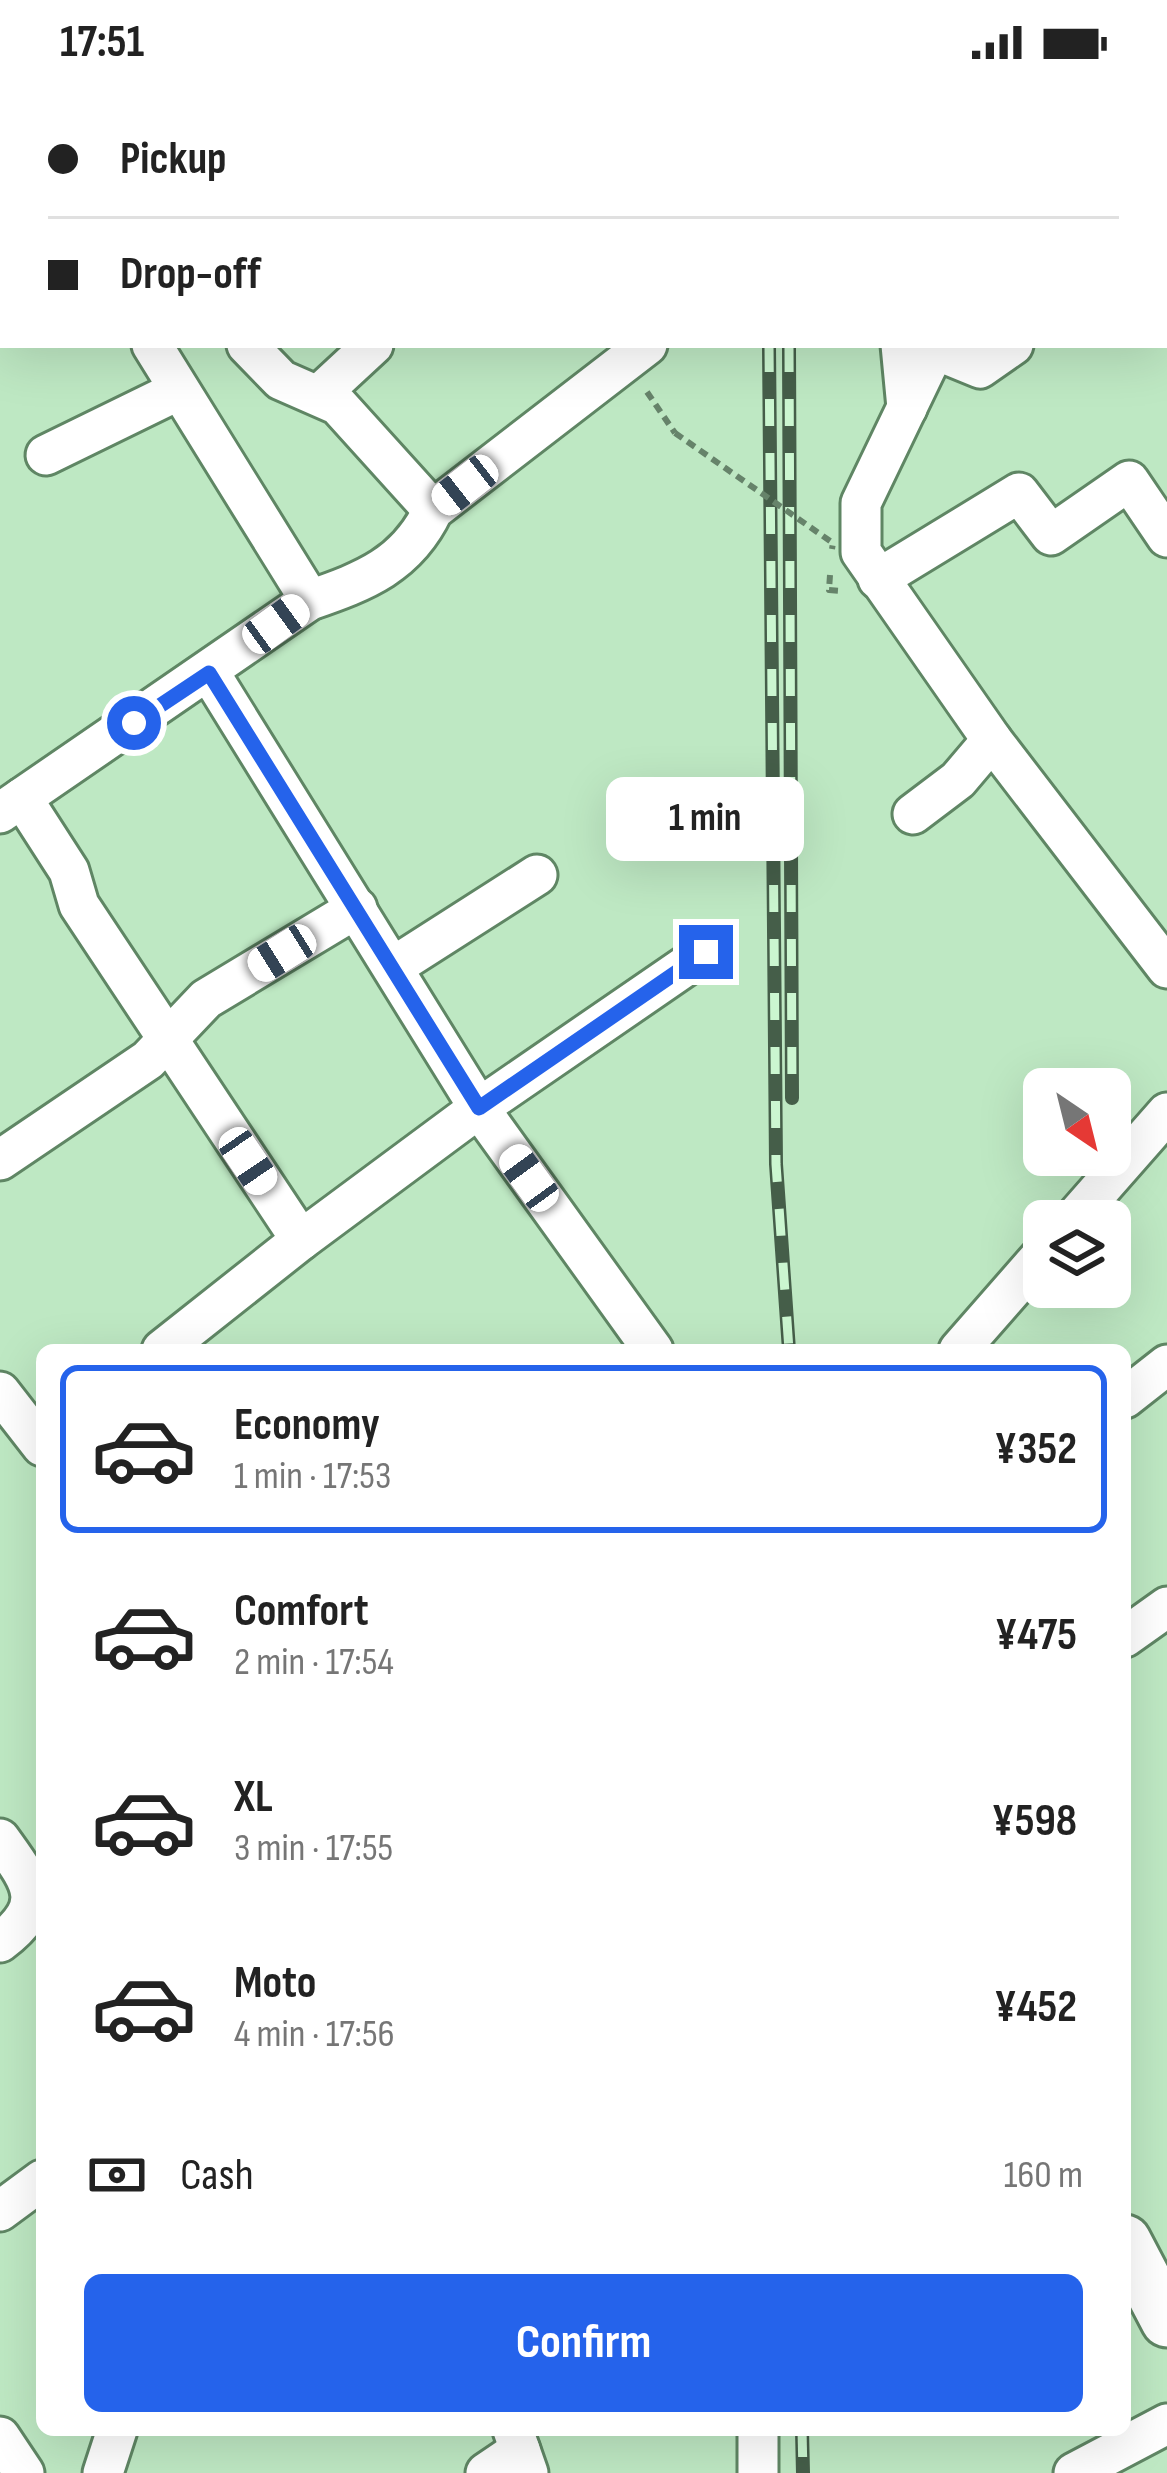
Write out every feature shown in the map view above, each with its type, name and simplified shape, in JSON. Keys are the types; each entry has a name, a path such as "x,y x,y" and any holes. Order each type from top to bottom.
{"street":[{"path":"154,348 310,600"},
{"path":"250,348 281,380 338,405 433,510"},
{"path":"319,395 370,348"},
{"path":"925,348 907,408 861,503 861,553 992,740 1167,968"},
{"path":"928,348 980,368 1009,348"},
{"path":"301,1240 79,905 69,871 11,806 310,600 352,586 388,566 419,540 433,510 644,363"},
{"path":"46,455 179,390"},
{"path":"878,580 1019,493 1052,535 1129,482 1160,514"},
{"path":"209,673 479,1108 649,1344"},
{"path":"914,814 958,780 992,740"},
{"path":"393,967 537,875"},
{"path":"0,1160 148,1060 206,999 357,908"},
{"path":"170,1344 479,1108 706,952"},
{"path":"1091,1200 1167,1114"},
{"path":"964,1344 1023,1277"},
{"path":"1131,1393 1167,1365"},
{"path":"0,1392 29,1440"},
{"path":"1131,1633 1167,1607"},
{"path":"0,1942 20,1927 32,1900 20,1850"},
{"path":"0,2211 36,2184"},
{"path":"1131,2252 1167,2321"},
{"path":"1074,2473 1167,2424"},
{"path":"103,2473 115,2436"},
{"path":"758,2436 758,2473"},
{"path":"0,2437 24,2473"},
{"path":"486,2473 520,2451"}],"path":[{"path":"644,363 676,433 833,543 832,549"}],"railway":[{"path":"769,348 776,1164 789,1344"},
{"path":"789,348 792,1098"},
{"path":"802,2436 803,2473"}],"route":[{"path":"134,723 209,673 479,1108 706,952"}]}
